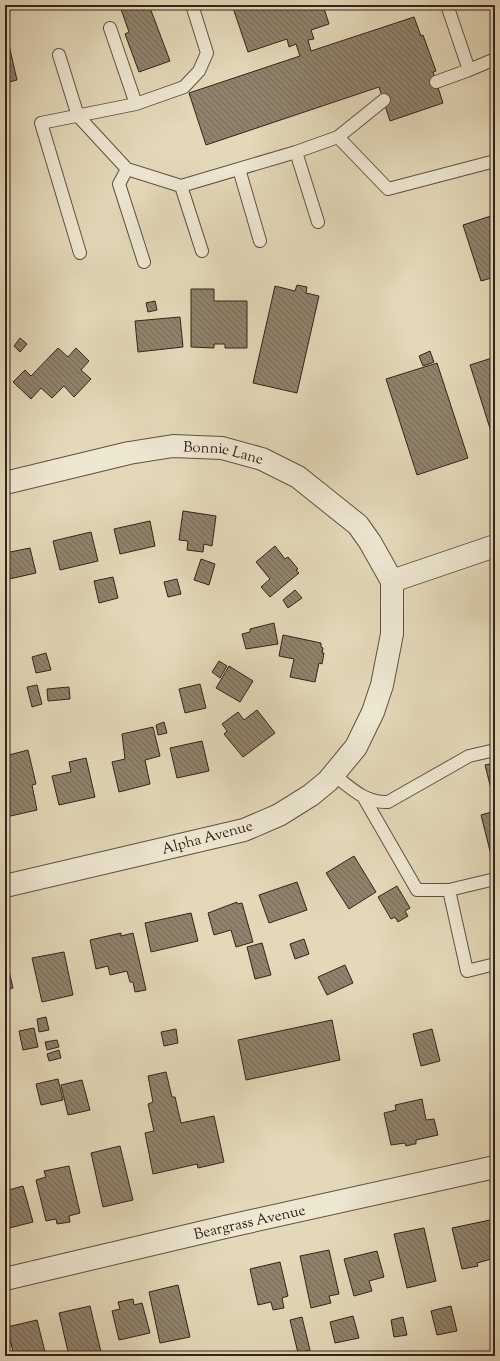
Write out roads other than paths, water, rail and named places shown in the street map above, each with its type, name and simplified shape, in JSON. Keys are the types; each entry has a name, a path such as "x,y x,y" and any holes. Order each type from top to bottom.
{"street":[{"name":"Bonnie Lane","path":"5,483 129,453 173,446 222,448 262,459 289,472 314,488 358,525 392,581"},
{"path":"392,581 495,546"},
{"name":"Alpha Avenue","path":"5,886 244,830 279,815 311,796 334,775 356,747 373,712 382,685 392,634 392,581"},
{"name":"Beargrass Avenue","path":"5,1279 225,1227 495,1167"}],"lane":[{"path":"80,253 41,123 136,104 184,87 200,71 207,53 192,5"},
{"path":"446,5 469,70"},
{"path":"110,28 136,104"},
{"path":"59,55 78,116 127,169 181,186 296,152 338,137 384,100"},
{"path":"436,82 493,62"},
{"path":"338,137 388,189 495,162"},
{"path":"296,152 318,222"},
{"path":"127,169 119,184 144,262"},
{"path":"239,169 260,241"},
{"path":"181,186 202,251"},
{"path":"334,775 364,798 377,802 388,802 469,756 495,750"},
{"path":"364,798 417,890 449,890 495,878"},
{"path":"449,890 467,971 495,964"}]}
